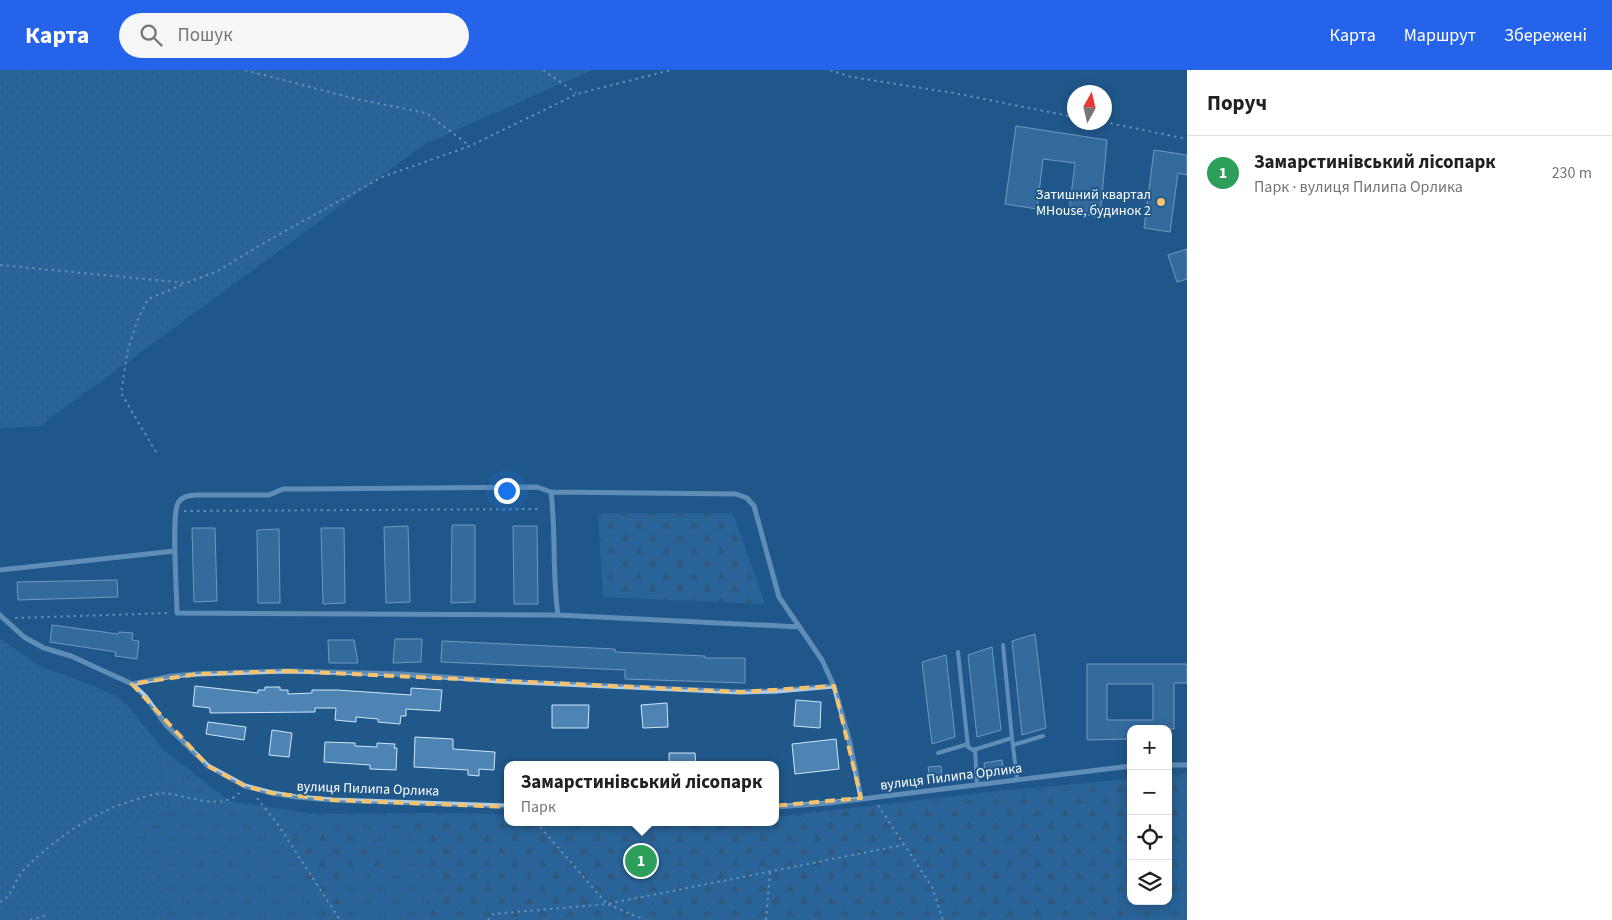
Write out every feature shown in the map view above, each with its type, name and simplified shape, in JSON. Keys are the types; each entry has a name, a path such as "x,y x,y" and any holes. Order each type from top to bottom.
{"street":[{"path":"800,627 558,614 177,613 176,505 182,498 195,495 269,495 283,489 537,487 551,492 736,494 747,498 754,506 779,597 800,627 822,660 834,686 852,752 861,798"},
{"path":"551,492 558,614"},
{"path":"0,570 175,552"},
{"name":"вулиця Пилипа Орлика","path":"2,617 24,637 44,648 71,656 132,684 145,696 166,725 208,766 245,786 288,796 333,800 504,806"},
{"path":"132,684 172,676 288,671 402,674 499,681 741,692 834,686"},
{"path":"1172,765 1187,765"},
{"name":"вулиця Пилипа Орлика","path":"779,807 830,803 1127,766"}],"lane":[{"path":"169,526 176,526"},
{"path":"1003,645 1017,779"},
{"path":"958,652 969,749 1012,738"},
{"path":"1013,745 1043,736"},
{"path":"938,753 968,744"},
{"path":"975,749 977,785"}],"path":[{"path":"245,70 356,99 426,113 470,146"},
{"path":"543,70 577,94"},
{"path":"156,452 121,392 127,358 138,319 148,299 218,271 262,244 382,177 470,146 577,94 671,70"},
{"path":"830,70 852,77 954,93 1067,116"},
{"path":"1112,124 1187,139"},
{"path":"0,265 186,283"},
{"path":"184,519 184,510 541,509"},
{"path":"2,617 177,613"},
{"path":"0,902 5,900 22,873 63,835 112,808 162,793 201,800 229,801 238,795 245,786"},
{"path":"872,797 932,887 943,920"},
{"path":"256,798 279,826 340,920"},
{"path":"539,826 607,904 646,920"},
{"path":"488,920 493,914 607,904 904,845"},
{"path":"766,920 770,872"},
{"path":"30,920 48,915"}],"highlighted area":[{"path":"288,671 741,692 834,686 861,798 717,811 635,812 333,800 272,793 245,786 208,766 132,684 197,674"}],"green space":[{"path":"0,70 592,70 425,144 40,426 0,428"},
{"path":"598,513 733,513 765,604 603,597"},
{"path":"0,639 42,667 92,685 117,697 128,706 161,747 163,783 171,812 133,821 171,908 154,911 154,920 0,920"},
{"path":"161,748 229,801 314,814 504,814 504,826 779,826 779,817 998,791 1127,779 1127,905 1172,905 1172,776 1187,774 1187,920 154,920 154,911 171,908 133,821 171,812 163,783"},
{"path":"1187,778 1187,920 416,920 430,912 445,890 439,875 420,860 412,838 413,826 427,818 446,815 467,816 504,820 504,826 552,826 557,834 564,837 589,828 613,830 621,826 779,826 779,818 815,821 835,816 848,809 926,805 1127,782 1127,905 1172,905 1172,779"},
{"path":"319,826 338,826 391,845 388,860 378,869 349,876 339,885 339,901 343,909 356,920 326,920 314,904 303,883 297,860 284,849 284,837 295,830"}],"building":[{"path":"1016,126 1107,140 1100,217 1069,212 1075,163 1043,159 1037,209 1005,204"},
{"name":"Затишний квартал MHouse, будинок 2","path":"1154,150 1187,155 1187,175 1178,173 1170,232 1144,228"},
{"path":"1187,249 1187,279 1177,282 1168,255"},
{"path":"452,525 475,525 475,602 451,603"},
{"path":"408,526 410,602 386,603 384,527"},
{"path":"513,526 537,526 538,604 514,604"},
{"path":"192,528 215,528 217,601 194,602"},
{"path":"321,528 344,528 345,603 323,604"},
{"path":"279,529 280,603 258,603 257,530"},
{"path":"117,580 118,597 18,600 17,582"},
{"path":"52,625 118,634 119,632 133,633 132,640 139,641 137,659 115,656 116,652 50,642"},
{"path":"1035,634 1046,728 1022,735 1012,641"},
{"path":"395,639 422,639 421,662 393,663"},
{"path":"328,640 354,640 358,663 329,663"},
{"path":"442,641 615,649 615,652 705,656 705,658 745,658 745,683 625,679 625,670 441,662"},
{"path":"992,647 1001,730 977,737 968,655"},
{"path":"946,655 955,737 932,744 922,662"},
{"path":"1087,664 1187,664 1187,683 1174,683 1174,729 1172,729 1172,725 1127,725 1127,739 1087,740","holes":["1107,684 1153,684 1153,720 1107,720"]},
{"path":"195,686 258,693 258,690 265,690 265,687 280,687 280,690 288,690 288,694 312,693 312,690 337,690 411,695 411,688 442,690 440,711 406,709 406,716 401,716 400,724 356,717 356,722 335,720 336,708 315,708 315,712 210,713 210,708 193,706"},
{"path":"796,700 821,702 820,728 794,726"},
{"path":"667,703 668,727 643,728 641,705"},
{"path":"552,705 589,705 588,728 552,728"},
{"path":"208,722 246,727 244,740 206,734"},
{"path":"272,730 292,733 289,757 269,755"},
{"path":"415,737 453,739 453,749 495,752 494,770 479,769 479,776 468,775 468,770 414,767"},
{"path":"836,739 839,769 795,774 792,744"},
{"path":"325,742 355,743 355,746 377,747 377,743 395,744 394,748 397,748 396,770 370,769 370,765 324,762"},
{"path":"669,753 695,753 696,761 669,761"},
{"path":"1002,760 1003,769 985,772 984,763"},
{"path":"941,766 942,776 930,778 928,767"}],"place":[{"name":"Затишний квартал MHouse, будинок 2","path":"1161,202"},
{"name":"Замарстинівський лісопарк","path":"641,861"}]}
